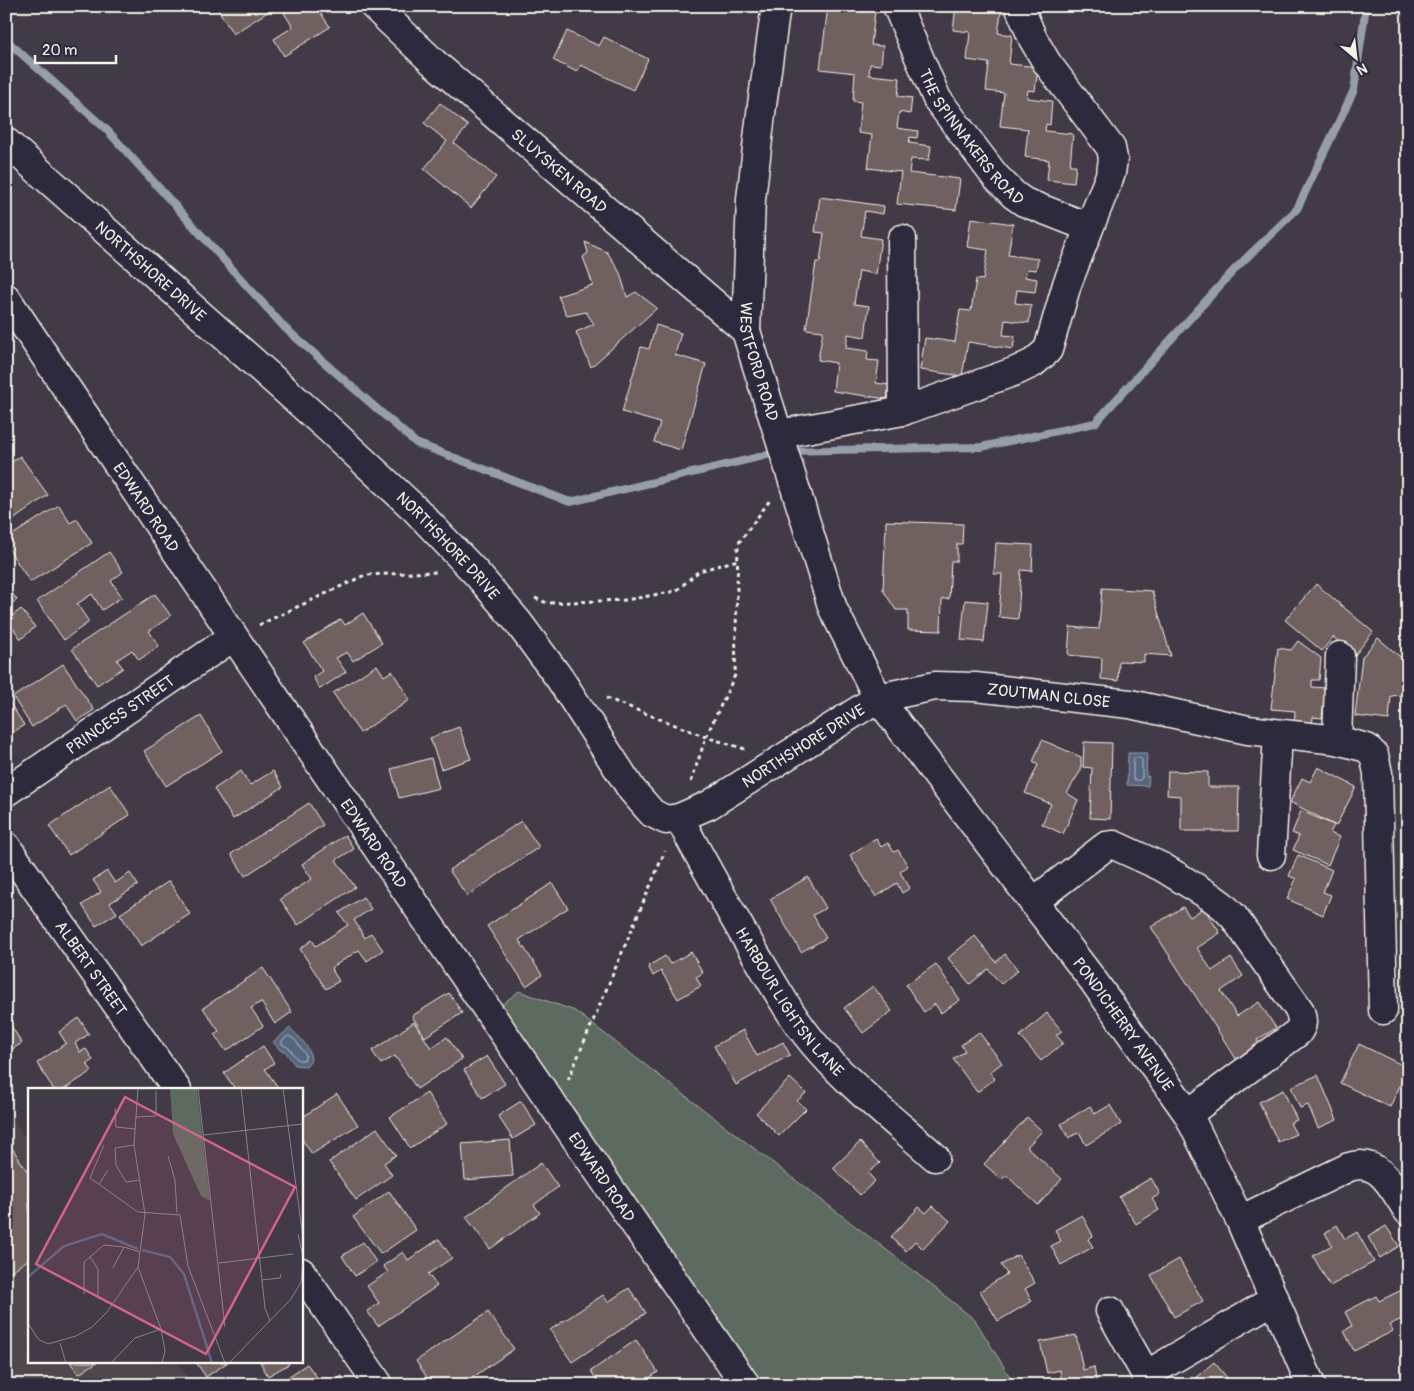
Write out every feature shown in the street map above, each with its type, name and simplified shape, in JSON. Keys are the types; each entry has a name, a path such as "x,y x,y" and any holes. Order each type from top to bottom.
{"street":[{"name":"WESTFORD ROAD","path":"776,6 751,199 746,331 833,609 878,698"},
{"name":"THE SPINNAKERS ROAD","path":"897,6 938,99 995,176 1024,202 1088,227"},
{"path":"779,434 903,411 1016,371 1042,357 1048,350 1066,284 1111,173 1113,159 1111,148 1047,62 1033,39 1019,6"},
{"name":"SLUYSKEN ROAD","path":"378,8 433,62 746,331"},
{"name":"NORTHSHORE DRIVE","path":"6,142 330,429 416,510 477,574 518,622 560,679 632,790 652,813 666,820 679,818 709,805 878,698"},
{"path":"902,239 903,411"},
{"name":"EDWARD ROAD","path":"6,298 555,1109 746,1385"},
{"name":"PRINCESS STREET","path":"6,792 233,636"},
{"path":"1337,740 1340,656"},
{"name":"ZOUTMAN CLOSE","path":"878,698 935,686 975,687 1130,704 1278,734 1337,740 1367,748 1374,755 1376,761 1379,789 1383,1010"},
{"name":"PONDICHERRY AVENUE","path":"878,698 1092,979 1188,1114 1240,1220 1311,1385"},
{"path":"1271,855 1278,734"},
{"name":"HARBOUR LIGHTSN LANE","path":"679,818 714,884 770,980 800,1024 820,1050 840,1071 935,1157"},
{"path":"1033,902 1106,846 1114,845 1162,867 1212,896 1234,917 1300,1011 1303,1021 1302,1028 1188,1114"},
{"name":"ALBERT STREET","path":"6,846 176,1088"},
{"path":"1240,1220 1349,1167 1364,1164 1371,1166 1386,1178 1408,1211"},
{"path":"302,1273 378,1385"},
{"path":"1110,1311 1149,1380 1275,1299"}],"path":[{"path":"555,1109 679,818 706,737 735,675 738,544 791,471"},
{"path":"530,596 547,603 626,600 676,591 699,571 738,560"},
{"path":"233,636 365,575 424,572 477,574"},
{"path":"606,697 706,737 780,760"}],"shaded area":[{"path":"6,1109 28,1142 28,1364 178,1364 192,1385 6,1385"}],"green space":[{"path":"519,991 575,1011 910,1268 975,1320 1015,1385 763,1385 500,1006"}],"water":[{"path":"1128,753 1147,753 1146,777 1149,776 1148,786 1127,785"},
{"path":"290,1028 304,1042 309,1051 311,1060 306,1066 295,1065 285,1051 281,1051 273,1042"}],"building":[{"path":"216,6 277,6 233,34"},
{"path":"295,6 316,6 330,27 284,56 274,39 293,27 284,13"},
{"path":"828,6 875,11 871,45 883,46 881,65 870,64 869,75 900,78 898,96 912,98 910,114 899,112 897,128 918,131 917,138 910,137 909,143 931,146 929,160 911,159 909,173 960,179 956,210 897,204 901,172 868,168 872,135 858,133 861,102 853,101 855,73 820,69"},
{"path":"956,6 1002,6 998,33 1012,35 1009,64 1038,67 1035,91 1028,90 1027,98 1052,101 1050,125 1046,124 1045,131 1073,134 1070,165 1076,165 1074,183 1047,180 1049,160 1025,157 1028,129 1000,126 1004,93 986,91 989,63 967,60 970,32 953,30"},
{"path":"567,31 599,46 604,37 648,59 633,90 581,65 577,72 553,60"},
{"path":"440,103 468,126 454,143 496,177 471,208 424,169 447,141 424,123"},
{"path":"820,197 884,206 883,214 865,211 861,236 881,239 876,274 859,271 854,304 869,306 865,337 848,334 846,348 868,351 867,360 879,361 876,383 889,385 887,399 833,391 836,363 818,360 823,331 806,329 816,262 820,262 824,233 815,232"},
{"path":"971,218 1013,224 1008,255 1038,259 1036,270 1027,269 1025,277 1037,279 1035,292 1017,290 1015,303 1031,305 1029,323 1005,320 1003,335 1015,336 1013,349 968,342 962,376 920,370 925,338 955,342 960,310 971,311 976,279 983,280 988,250 967,247"},
{"path":"585,242 607,252 620,273 627,297 636,292 657,308 591,367 576,332 594,324 586,312 567,316 558,296 593,285 583,257 588,253"},
{"path":"656,325 681,333 675,355 706,364 681,450 654,442 660,423 622,412 641,347 649,349"},
{"path":"20,456 48,495 6,525 6,466"},
{"path":"59,505 70,523 77,519 92,543 30,582 6,545 6,539"},
{"path":"886,521 963,524 962,544 957,544 957,561 951,561 949,599 942,599 941,631 908,630 908,610 896,610 883,590"},
{"path":"996,543 1033,545 1032,571 1021,570 1018,619 999,617 1002,574 994,574"},
{"path":"109,552 123,572 111,581 122,597 102,610 92,594 77,604 89,622 64,640 37,601"},
{"path":"1316,584 1373,632 1355,655 1333,637 1322,651 1285,620"},
{"path":"6,585 17,600 6,607"},
{"path":"1102,588 1152,591 1171,656 1144,654 1144,662 1119,661 1118,681 1101,679 1102,658 1068,655 1070,627 1099,629"},
{"path":"155,594 171,616 149,631 159,646 139,660 132,650 117,660 123,668 97,685 72,649"},
{"path":"965,600 988,602 984,642 961,640"},
{"path":"21,609 35,627 21,639 7,620"},
{"path":"363,613 382,643 353,661 347,652 336,658 346,672 320,689 313,677 322,671 304,643 341,619 345,625"},
{"path":"1378,638 1405,661 1402,695 1391,696 1389,720 1355,716 1362,657"},
{"path":"1298,641 1321,658 1319,680 1312,680 1312,687 1325,688 1322,718 1313,717 1312,727 1294,725 1295,711 1271,709 1278,648 1291,650"},
{"path":"6,658 14,669 6,674"},
{"path":"63,664 94,710 77,721 66,704 32,727 13,697"},
{"path":"377,665 384,676 392,671 410,700 360,733 333,693"},
{"path":"9,702 24,725 6,737 6,704"},
{"path":"201,716 222,751 166,786 144,751"},
{"path":"459,727 471,759 441,769 430,738"},
{"path":"1042,740 1081,757 1081,770 1067,793 1078,800 1063,834 1042,824 1051,804 1025,793 1038,765 1033,762"},
{"path":"1084,742 1112,743 1110,819 1090,818 1092,768 1083,767"},
{"path":"431,758 439,788 399,798 391,769"},
{"path":"1318,767 1356,787 1336,826 1290,802 1302,778 1310,782"},
{"path":"241,771 250,785 273,771 283,787 233,819 214,789"},
{"path":"1168,771 1208,772 1208,787 1239,787 1238,831 1181,831 1181,796 1167,795"},
{"path":"110,785 130,815 69,855 49,826"},
{"path":"309,803 323,825 245,876 231,854"},
{"path":"1301,811 1334,825 1330,833 1340,837 1328,865 1293,850 1299,836 1292,833"},
{"path":"521,821 539,847 467,896 449,870"},
{"path":"345,835 354,849 336,860 355,887 298,925 280,899 312,879 302,864"},
{"path":"876,838 881,847 888,843 894,852 898,850 908,866 900,872 910,888 902,893 897,883 876,897 850,855"},
{"path":"1298,855 1332,870 1323,892 1331,895 1323,915 1287,899 1296,879 1289,876"},
{"path":"107,871 115,883 130,873 138,885 110,903 117,913 96,926 82,905 101,892 93,880"},
{"path":"808,877 826,908 813,915 826,938 801,952 770,899"},
{"path":"169,881 190,914 141,946 120,914"},
{"path":"552,883 568,908 519,940 542,975 526,986 487,926"},
{"path":"363,897 371,909 354,920 365,938 371,933 383,950 367,961 359,950 331,968 339,981 326,989 300,949 312,940 316,946 348,925 339,913"},
{"path":"1183,907 1190,917 1204,908 1220,933 1197,948 1212,971 1231,958 1243,976 1221,991 1237,1016 1259,1002 1276,1028 1257,1040 1263,1051 1240,1065 1151,927"},
{"path":"975,936 996,962 1005,954 1018,970 1001,984 988,969 970,984 948,958"},
{"path":"691,952 703,973 696,977 701,986 678,999 661,971 653,976 648,966 665,956 670,964"},
{"path":"936,964 960,1000 941,1013 935,1004 924,1012 906,985"},
{"path":"263,968 292,1012 275,1024 261,1002 251,1008 263,1026 226,1051 214,1034 219,1031 203,1008"},
{"path":"873,986 892,1011 863,1033 844,1008"},
{"path":"449,993 462,1013 425,1037 412,1016"},
{"path":"1047,1013 1062,1031 1056,1035 1063,1043 1041,1061 1020,1036"},
{"path":"6,1018 22,1043 6,1053"},
{"path":"79,1018 89,1034 75,1043 80,1052 86,1049 93,1060 87,1064 92,1071 66,1088 53,1088 37,1063 66,1043 59,1032"},
{"path":"414,1022 431,1048 447,1037 462,1059 417,1089 395,1056 381,1064 372,1051"},
{"path":"743,1030 757,1056 783,1042 790,1055 736,1085 714,1046"},
{"path":"979,1032 1002,1063 990,1072 995,1079 977,1092 953,1059 965,1051 961,1045"},
{"path":"1359,1044 1408,1068 1390,1107 1340,1083"},
{"path":"263,1046 274,1063 265,1069 279,1088 235,1088 224,1073"},
{"path":"487,1056 505,1084 482,1098 464,1070"},
{"path":"1318,1075 1337,1120 1318,1128 1308,1105 1300,1108 1291,1087"},
{"path":"790,1078 806,1093 797,1101 806,1109 779,1136 756,1113"},
{"path":"1283,1090 1297,1120 1290,1123 1296,1134 1278,1142 1259,1102"},
{"path":"427,1093 447,1124 410,1148 390,1117"},
{"path":"337,1094 358,1125 312,1154 302,1139 302,1117"},
{"path":"521,1101 536,1125 513,1139 498,1116"},
{"path":"1110,1105 1121,1124 1086,1145 1079,1132 1069,1138 1061,1124 1090,1106 1095,1114"},
{"path":"1027,1117 1042,1131 1027,1147 1062,1179 1038,1205 1006,1175 1002,1180 984,1164"},
{"path":"377,1128 396,1155 384,1163 392,1175 356,1200 329,1162"},
{"path":"6,1139 28,1172 28,1260 10,1272 6,1266"},
{"path":"510,1140 513,1176 465,1180 462,1144"},
{"path":"860,1142 880,1163 868,1173 875,1181 860,1195 833,1168"},
{"path":"541,1163 558,1187 534,1205 540,1213 490,1249 466,1217"},
{"path":"1151,1178 1160,1194 1152,1199 1159,1210 1136,1224 1119,1197"},
{"path":"389,1191 416,1230 381,1254 353,1217"},
{"path":"933,1206 950,1221 923,1249 915,1241 906,1251 891,1237 919,1207 926,1213"},
{"path":"1082,1215 1093,1236 1088,1239 1093,1247 1061,1265 1051,1246 1061,1241 1055,1230"},
{"path":"1337,1225 1345,1239 1357,1232 1374,1262 1330,1286 1313,1256 1332,1245 1325,1233"},
{"path":"1386,1226 1399,1246 1380,1258 1368,1237"},
{"path":"439,1239 452,1258 428,1274 437,1286 378,1326 367,1311 379,1303 367,1286 388,1272 383,1266 403,1252 408,1260"},
{"path":"363,1242 376,1262 355,1276 342,1256"},
{"path":"1018,1255 1035,1283 1025,1289 1032,1301 998,1321 980,1291 1007,1274 1001,1265"},
{"path":"1179,1259 1203,1301 1174,1317 1151,1275"},
{"path":"1408,1287 1408,1316 1389,1325 1393,1331 1354,1351 1344,1331 1352,1326 1345,1312 1376,1296 1379,1301"},
{"path":"629,1288 646,1313 572,1362 550,1330 603,1295 608,1302"},
{"path":"488,1312 514,1349 469,1380 472,1385 432,1385 416,1361"},
{"path":"1076,1335 1083,1370 1094,1367 1097,1385 1062,1385 1060,1370 1047,1373 1040,1342"},
{"path":"636,1340 658,1372 649,1378 653,1385 600,1385 591,1371"},
{"path":"1214,1362 1233,1385 1187,1385"},
{"path":"72,1364 94,1364 79,1374"},
{"path":"197,1364 225,1364 206,1377"},
{"path":"261,1364 289,1364 268,1376"},
{"path":"307,1364 322,1384 285,1385 282,1381"},
{"path":"342,1376 347,1385 329,1385"}],"waterway":[{"path":"6,40 107,130 285,328 416,443 570,502 784,451 981,447 1095,423 1235,269 1297,209 1354,90 1366,6"}]}
